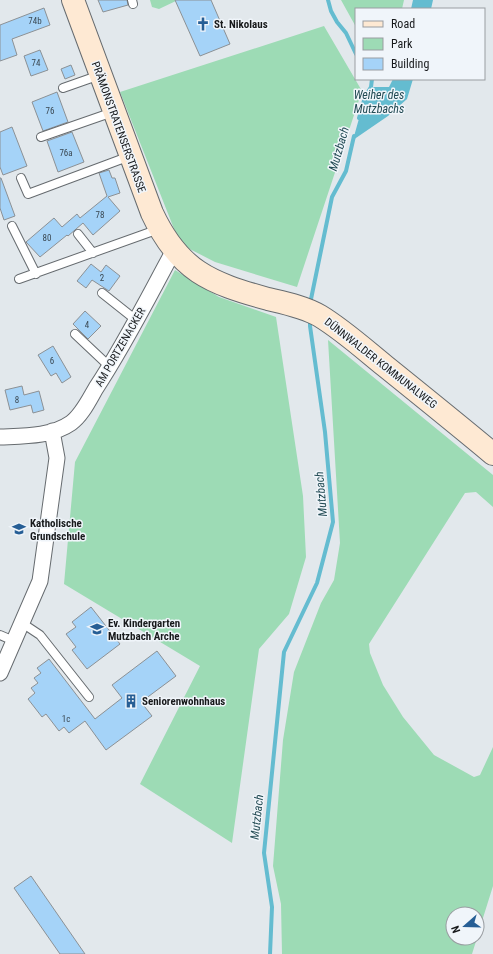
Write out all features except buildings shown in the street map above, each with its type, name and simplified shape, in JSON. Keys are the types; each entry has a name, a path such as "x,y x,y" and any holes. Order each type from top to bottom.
{"main road":[{"name":"PRÄMONSTRATENSERSTRASSE","path":"73,0 152,214 165,240 174,250"},
{"name":"DÜNNWALDER KOMMUNALWEG","path":"174,250 189,264 208,278 228,287 290,304 315,314 346,335 493,454"}],"street":[{"name":"AM PORTZENACKER","path":"0,437 36,435 52,431 71,423 81,412 110,367 174,250"},
{"path":"0,673 7,638 22,623 40,581 57,458 52,431"}],"lane":[{"path":"63,88 100,75"},
{"path":"41,137 113,111"},
{"path":"21,178 28,194 130,156"},
{"path":"12,226 36,274"},
{"path":"19,279 159,229"},
{"path":"78,234 94,253"},
{"path":"102,293 136,320"},
{"path":"75,334 110,367"},
{"path":"22,623 40,635 89,697"}],"green space":[{"path":"150,0 178,0 159,9 152,7"},
{"path":"341,0 404,0 402,8 355,8 355,25"},
{"path":"324,26 362,91 297,287 215,262 180,244 120,92"},
{"path":"175,270 219,297 276,317 303,496 306,557 289,614 259,649 232,843 140,784 200,666 64,584 75,462"},
{"path":"328,340 493,475 493,507 476,492 465,493 369,644 370,653 383,685 403,717 434,755 474,777 480,775 493,747 493,886 485,912 485,906 445,906 445,946 474,946 472,954 282,954 281,904 273,866 283,740 294,672 321,603 334,580 340,543"}],"water":[{"path":"413,0 433,0 431,8 411,8"},
{"name":"Weiher des Mutzbachs","path":"392,80 413,80 407,99 388,116 353,140 365,97 371,87 389,87"}],"waterway":[{"name":"Mutzbach","path":"328,0 331,11 337,22 346,33 355,52"},
{"name":"Mutzbach","path":"359,118 365,97 371,87 372,80"},
{"name":"Mutzbach","path":"310,304 332,197 346,171 354,136"},
{"name":"Mutzbach","path":"270,954 272,907 264,853 284,652 317,583 333,522 325,432 310,319"}],"place":[{"name":"St. Nikolaus","path":"203,24"},
{"name":"Katholische Grundschule","path":"19,529"},
{"name":"Ev. Kindergarten Mutzbach Arche","path":"97,629"},
{"name":"Seniorenwohnhaus","path":"131,701"}]}
